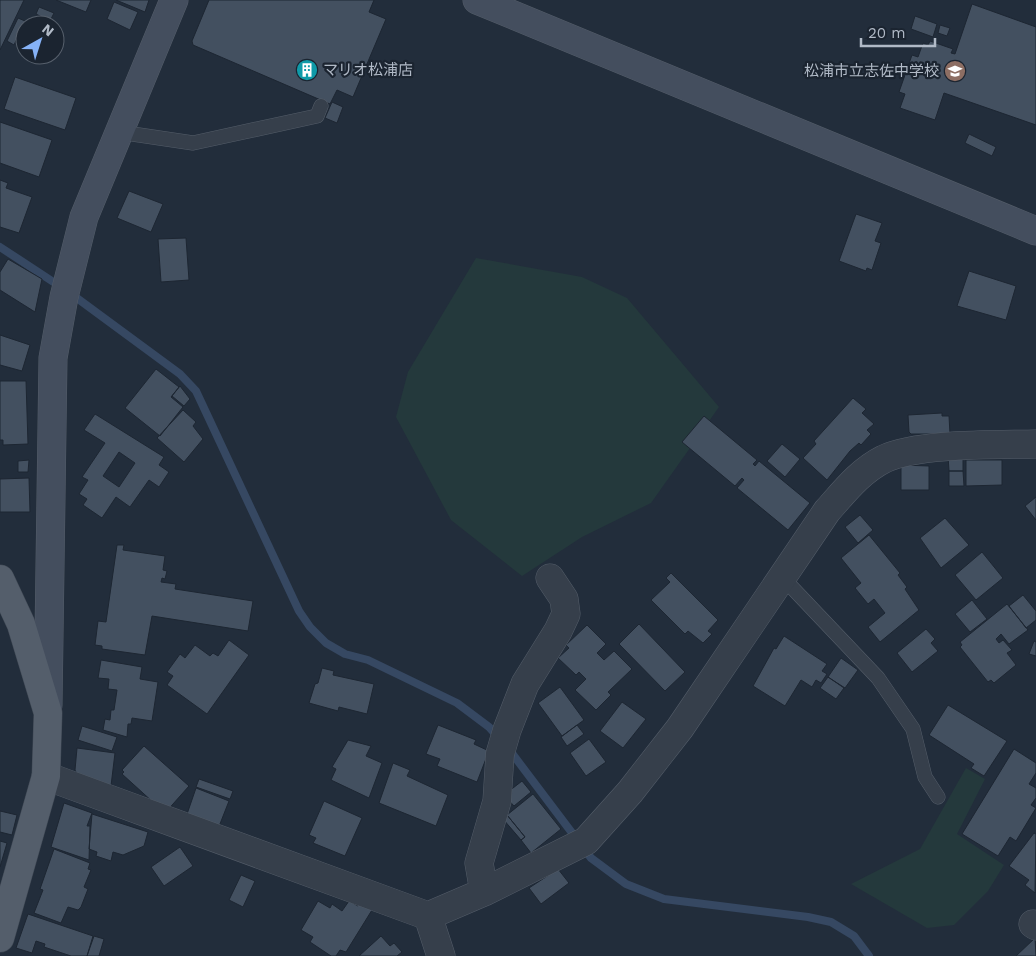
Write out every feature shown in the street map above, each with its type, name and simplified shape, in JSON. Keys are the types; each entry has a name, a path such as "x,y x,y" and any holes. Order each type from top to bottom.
{"main road":[{"path":"0,579 21,624 48,713 46,776 0,938"}],"street":[{"path":"48,713 53,358 67,286 84,217 174,0"},
{"path":"480,1 1036,231"},
{"path":"46,776 428,916 484,892 576,847 630,792 680,728 784,578 827,511 855,479 884,459 915,450 1036,444"},
{"path":"484,892 479,863 497,802 503,742 525,684 558,631 566,614 564,599 550,578"},
{"path":"428,916 441,956"}],"lane":[{"path":"119,132 193,143 317,116 321,106"},
{"path":"784,578 878,678 913,729 925,777 938,797"}],"green space":[{"path":"476,258 582,277 627,298 719,407 651,503 582,537 522,576 451,520 396,417 408,372"},
{"path":"966,768 985,779 957,834 1004,865 988,891 954,925 927,928 851,884 920,849"}],"building":[{"path":"0,0 24,0 17,15 15,15 0,50"},
{"path":"56,0 91,0 86,12"},
{"path":"116,0 149,0 145,12"},
{"name":"マリオ松浦店","path":"209,0 374,0 369,12 386,19 353,97 337,90 330,104 193,45 192,41"},
{"path":"114,2 138,12 130,30 107,19"},
{"path":"972,4 1036,27 1036,125 944,93 935,120 900,108 905,94 899,92 912,55 918,57 923,43 928,45 930,41 953,49 951,53 955,54"},
{"path":"39,7 54,13 53,15 36,14"},
{"path":"915,16 937,24 933,37 911,29"},
{"path":"15,24 14,45 7,41"},
{"path":"940,25 950,28 947,36 938,33"},
{"path":"15,77 76,98 65,130 4,109"},
{"path":"332,102 343,107 337,123 325,118"},
{"path":"0,122 52,140 39,177 0,163"},
{"path":"969,134 996,147 992,156 965,143"},
{"path":"0,180 8,183 6,188 32,197 19,233 0,227"},
{"path":"129,191 163,204 151,232 117,218"},
{"path":"856,214 882,223 875,241 881,243 872,270 867,268 866,271 839,261"},
{"path":"186,238 189,280 161,282 158,239"},
{"path":"8,259 42,279 35,312 0,290 0,272"},
{"path":"969,271 1016,286 1006,320 957,306"},
{"path":"0,335 30,345 22,371 0,365"},
{"path":"156,369 179,387 171,397 183,407 160,436 125,408"},
{"path":"0,381 26,381 28,444 3,445 3,440 0,440"},
{"path":"180,386 190,399 184,406 172,396"},
{"path":"853,398 866,409 862,413 874,424 867,430 871,434 861,445 859,443 850,451 827,480 803,458 816,444 814,441"},
{"path":"183,410 196,422 193,426 203,439 184,462 157,438"},
{"path":"942,413 942,416 949,416 950,434 911,434 909,432 908,415"},
{"path":"95,414 164,457 159,465 169,472 159,487 149,480 130,507 116,497 102,518 83,505 87,499 79,494 88,480 82,477 105,443 84,430","holes":["119,452 135,463 119,487 103,476"]},
{"path":"704,416 757,460 753,464 755,466 759,461 810,503 788,530 737,488 744,480 742,478 735,486 682,442"},
{"path":"782,444 800,459 785,477 767,461"},
{"path":"948,456 963,456 963,471 949,471"},
{"path":"29,460 28,472 18,472 18,461"},
{"path":"966,460 1002,460 1002,485 966,486"},
{"path":"901,465 929,466 929,490 901,490"},
{"path":"949,471 963,471 964,486 949,486"},
{"path":"29,478 30,512 0,512 0,479"},
{"path":"1036,497 1036,520 1025,506"},
{"path":"860,515 873,530 858,543 845,527"},
{"path":"945,518 969,545 941,568 920,538"},
{"path":"869,535 900,573 898,575 907,587 905,589 919,610 880,642 868,627 885,613 874,599 868,604 855,588 861,583 841,558"},
{"path":"117,545 124,545 123,550 165,556 163,570 167,571 165,579 162,578 161,582 176,584 175,589 253,601 248,631 152,616 145,655 102,649 102,646 95,645 98,621 106,622"},
{"path":"982,552 1003,578 976,600 955,575"},
{"path":"671,573 718,620 708,631 712,634 703,643 688,631 685,634 651,600 670,582 666,578"},
{"path":"1023,595 1036,611 1036,620 1026,628 1009,606"},
{"path":"972,600 987,619 970,632 955,614"},
{"path":"1007,604 1028,630 1009,644 1001,634 996,639 999,643 1003,640 1012,650 1007,653 1016,665 994,683 991,680 988,682 960,647 962,645 960,642"},
{"path":"639,624 685,672 665,691 619,644"},
{"path":"587,625 606,644 597,653 604,660 614,651 632,669 608,692 611,695 596,710 575,690 586,679 579,672 576,675 558,658 569,648 566,645"},
{"path":"926,629 935,639 931,643 938,651 912,672 897,653"},
{"path":"784,636 827,664 822,671 827,674 821,683 816,680 812,687 801,680 785,706 753,686 774,648 776,649"},
{"path":"229,640 249,655 207,714 167,685 173,676 167,672 180,654 185,658 195,645 210,656 213,653 218,656"},
{"path":"1034,641 1036,642 1036,656 1029,654"},
{"path":"841,658 858,670 845,688 828,677"},
{"path":"101,660 142,667 140,679 158,682 152,721 132,718 131,724 128,724 127,737 103,730 105,719 110,720 111,710 114,710 117,690 108,689 109,679 98,678"},
{"path":"322,668 334,671 333,675 374,684 367,714 339,707 338,711 309,703"},
{"path":"828,677 844,688 836,699 820,688"},
{"path":"560,687 584,720 562,736 538,703"},
{"path":"622,702 646,719 623,748 600,731"},
{"path":"948,705 1007,741 984,776 971,768 974,764 929,735"},
{"path":"438,725 476,740 474,744 489,751 477,782 437,766 440,759 426,754"},
{"path":"577,725 584,734 567,746 561,737"},
{"path":"82,726 117,737 112,751 78,740"},
{"path":"589,739 606,762 586,776 570,753"},
{"path":"348,740 371,746 366,756 382,763 369,798 331,780 336,769 332,767"},
{"path":"144,746 189,786 165,813 122,774 124,772 122,770"},
{"path":"77,748 115,753 111,786 81,783 75,770"},
{"path":"1014,749 1036,763 1036,773 1029,784 1036,788 1036,798 1031,805 1036,808 1016,841 1010,837 998,856 962,834"},
{"path":"393,763 410,770 407,776 448,795 436,826 379,803"},
{"path":"199,779 233,791 230,799 196,787"},
{"path":"522,781 531,792 514,806 504,795"},
{"path":"196,788 229,801 218,829 186,817"},
{"path":"533,794 561,829 531,853 521,840 525,837 507,815"},
{"path":"324,801 362,818 345,856 313,843 316,838 309,835"},
{"path":"64,803 92,813 87,826 90,826 89,860 51,847"},
{"path":"0,811 17,815 12,835 0,832"},
{"path":"92,814 148,832 144,846 123,855 113,852 111,861 96,856 97,852 89,849"},
{"path":"507,815 525,837 521,840 503,819"},
{"path":"1034,833 1036,834 1035,893 1025,885 1029,880 1009,866"},
{"path":"0,841 7,843 0,867"},
{"path":"180,847 193,866 164,886 151,867"},
{"path":"54,849 90,863 88,869 91,870 84,887 88,889 81,907 78,910 68,907 61,923 34,913 43,890 40,889"},
{"path":"558,869 569,883 541,904 529,888"},
{"path":"241,875 255,881 243,907 229,900"},
{"path":"318,901 330,908 332,904 342,911 349,901 372,910 346,952 340,950 336,956 331,956 310,942 313,937 301,930"},
{"path":"28,914 93,936 87,956 71,956 44,947 45,944 36,941 32,953 16,948"},
{"path":"94,936 104,939 99,956 87,956"},
{"path":"381,936 390,946 394,943 402,952 397,956 359,956"},
{"path":"1035,938 1036,956 1016,956"}],"waterway":[{"path":"0,247 61,287"},
{"path":"70,293 180,374 196,391 299,611 310,627 326,643 345,654 368,660 457,703 489,727 499,738"},
{"path":"508,748 591,858 626,884 664,899 808,917 831,922 854,936 869,956"}],"place":[{"name":"マリオ松浦店","path":"307,70"},
{"name":"松浦市立志佐中学校","path":"955,71"}]}
